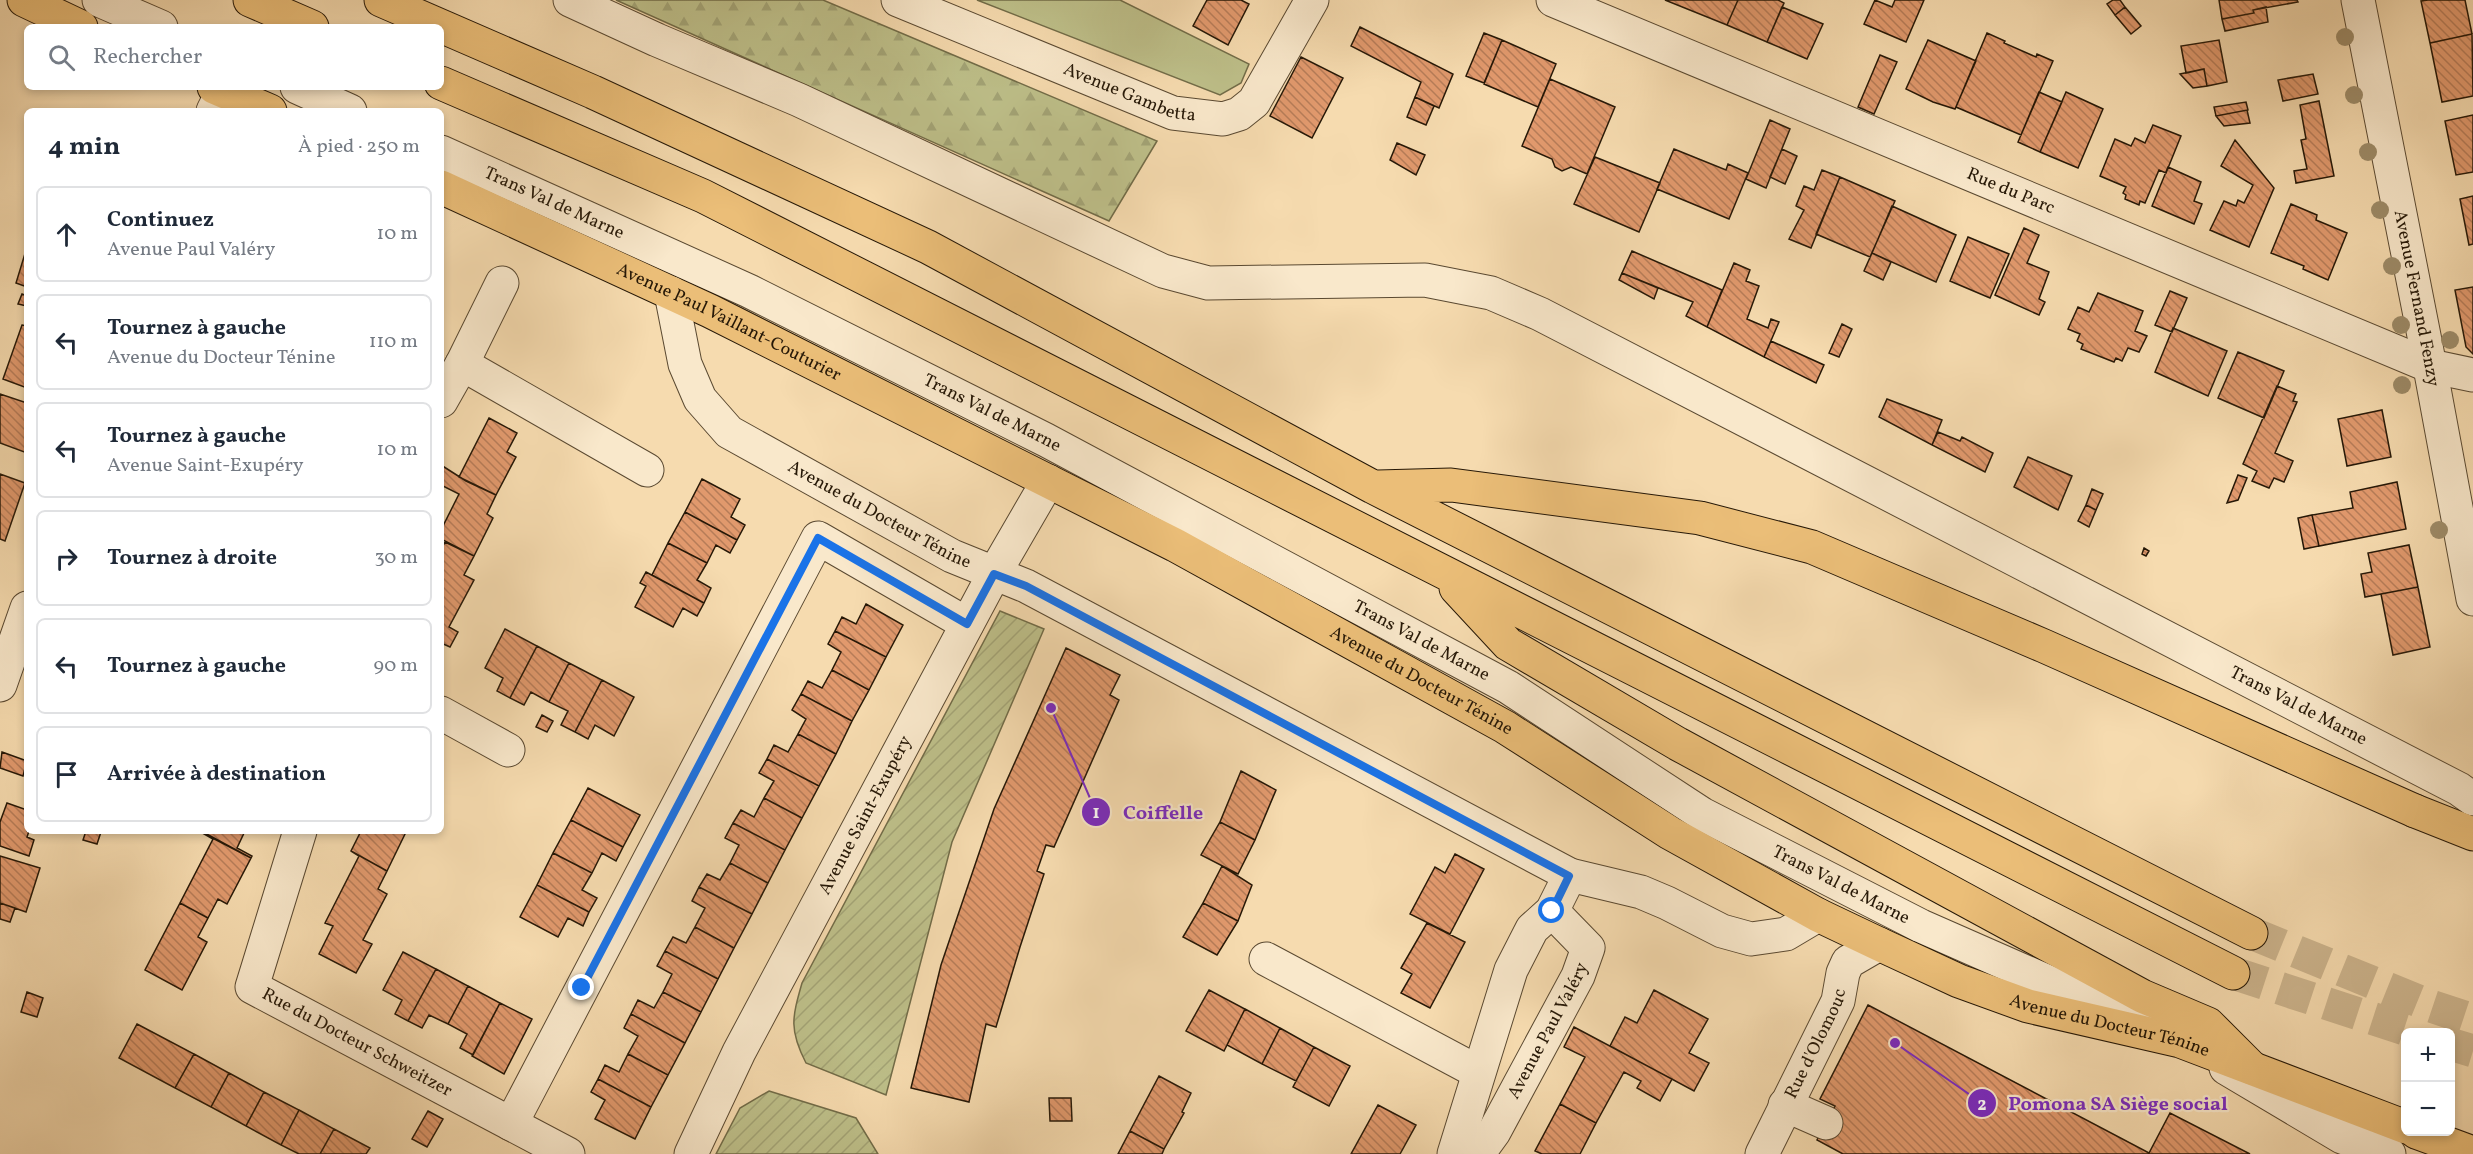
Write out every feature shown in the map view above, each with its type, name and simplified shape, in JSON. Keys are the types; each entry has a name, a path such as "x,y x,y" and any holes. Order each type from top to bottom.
{"main road":[{"path":"24,0 75,24"},
{"path":"250,0 305,24"},
{"path":"391,2 440,24"},
{"path":"444,26 928,247 1373,487 2251,933"},
{"path":"444,84 703,196 2233,973"},
{"path":"217,96 259,108"},
{"name":"Avenue Paul Vaillant-Couturier","path":"444,188 710,311 1013,464"},
{"name":"Avenue du Docteur Ténine","path":"1013,464 1175,545 1505,727 1670,833 1818,915 1879,945 1959,981 2028,1006 2180,1041 2401,1125"},
{"path":"1373,487 1452,485 1700,518 1812,547 2415,811 2473,834"},
{"path":"1443,573 1508,644 1678,744 2111,980 2208,1024 2252,1068"},
{"path":"2429,1136 2473,1153"}],"street":[{"path":"99,0 154,24"},
{"name":"Trans Val de Marne","path":"570,0 657,40 799,100 1163,271 1208,283 1425,280 1491,293 1540,314 2468,785"},
{"name":"Avenue Gambetta","path":"898,0 1173,113 1223,119 1239,114 1254,102 1312,0"},
{"name":"Rue du Parc","path":"1553,0 2430,366 2473,375"},
{"name":"Avenue Fernand Fenzy","path":"2358,0 2473,599"},
{"path":"304,90 343,108"},
{"name":"Trans Val de Marne","path":"444,153 749,291 1036,435 1508,687 1702,814 1921,926 2180,1041 2342,1137 2389,1154"},
{"path":"444,395 502,283"},
{"name":"Avenue du Docteur Ténine","path":"671,293 685,364 696,391 700,399 729,432 952,556 1026,586 1569,876 1641,892 1722,931 1751,939 1786,934 1818,915"},
{"path":"462,364 647,470"},
{"name":"Avenue Saint-Exupéry","path":"691,1154 740,1052 967,624 1048,481"},
{"path":"511,1125 818,538 967,624"},
{"path":"0,685 24,617"},
{"path":"444,715 508,750"},
{"path":"2415,811 2468,785"},
{"name":"Rue du Docteur Schweitzer","path":"299,834 252,987 568,1154"},
{"path":"1454,1154 1511,970 1532,929 1552,911 1569,876"},
{"name":"Avenue Paul Valéry","path":"1478,1154 1494,1132 1578,976 1588,948 1552,911"},
{"name":"Rue d'Olomouc","path":"1762,1154 1838,1001 1843,973 1848,962 1879,945"},
{"path":"1266,959 1478,1072"},
{"path":"1785,1105 1826,1123"}],"green space":[{"path":"616,0 823,0 1157,141 1109,221"},
{"path":"977,0 1120,0 1249,64 1241,83 1220,95"},
{"path":"1000,611 1044,629 952,842 886,1095 806,1063 795,1032 796,1006 802,983"},
{"path":"769,1091 856,1118 878,1154 716,1154 740,1108"}],"building":[{"path":"1207,0 1241,0 1249,4 1228,45 1193,26"},
{"path":"1665,0 1738,0 1727,25"},
{"path":"1738,0 1778,0 1784,3 1767,42 1727,25"},
{"path":"1875,0 1892,7 1895,0 1924,0 1906,42 1864,24"},
{"path":"2113,0 2120,0 2125,7 2115,15 2107,4"},
{"path":"2219,0 2297,0 2298,2 2253,10 2254,13 2222,19"},
{"path":"2465,0 2472,34 2430,43 2421,1"},
{"path":"1782,7 1823,24 1807,59 1767,42"},
{"path":"2125,7 2141,26 2131,34 2115,15"},
{"path":"2266,7 2268,22 2225,31 2222,19 2254,13 2253,10"},
{"path":"1360,27 1453,74 1439,108 1415,97 1421,82 1351,46"},
{"path":"1484,33 1502,40 1484,83 1466,76"},
{"path":"1987,33 2036,57 2037,54 2053,61 2021,135 1956,107"},
{"path":"2472,34 2473,96 2442,102 2430,43"},
{"path":"1502,40 1556,64 1538,107 1484,84"},
{"path":"1928,40 1976,61 1955,109 1933,102 1906,89"},
{"path":"2219,40 2227,82 2207,86 2204,69 2186,73 2181,46"},
{"path":"1880,55 1897,62 1874,114 1858,107"},
{"path":"1301,57 1343,78 1312,138 1270,116"},
{"path":"2204,69 2207,86 2193,88 2180,74"},
{"path":"2313,74 2318,94 2283,101 2278,80"},
{"path":"1550,79 1615,107 1587,174 1571,167 1562,171 1555,167 1552,159 1522,146"},
{"path":"2039,92 2062,102 2040,152 2018,142"},
{"path":"2066,92 2103,109 2078,168 2040,152"},
{"path":"1415,97 1434,106 1426,125 1407,117"},
{"path":"2319,101 2334,176 2296,183 2294,171 2307,169 2301,140 2306,139 2300,105"},
{"path":"2246,102 2248,110 2216,116 2214,107"},
{"path":"2247,110 2250,123 2224,126 2216,116"},
{"path":"2473,115 2473,172 2456,175 2445,121"},
{"path":"1770,120 1790,129 1766,188 1746,179"},
{"path":"2153,125 2181,136 2166,173 2159,170 2145,203 2140,201 2139,205 2125,199 2126,195 2123,193 2126,187 2100,176 2115,139 2131,146 2135,138 2145,143"},
{"path":"2235,140 2274,188 2249,247 2210,230 2224,201 2236,206 2238,200 2244,203 2253,185 2221,166"},
{"path":"1397,143 1425,155 1416,175 1390,160"},
{"path":"1674,149 1726,170 1728,164 1748,173 1729,219 1657,189"},
{"path":"1782,149 1797,156 1785,184 1770,177"},
{"path":"1595,157 1660,183 1639,232 1574,204"},
{"path":"2168,167 2201,182 2194,201 2202,204 2194,224 2152,206"},
{"path":"1822,170 1840,177 1811,248 1789,239 1804,210 1796,206 1804,186 1814,190"},
{"path":"1840,177 1895,201 1870,257 1816,234"},
{"path":"2473,196 2473,244 2469,245 2460,199"},
{"path":"2291,204 2317,215 2316,220 2347,233 2328,280 2303,269 2304,266 2271,253"},
{"path":"1892,206 1956,235 1936,282 1872,253"},
{"path":"2024,228 2039,235 2027,263 2049,272 2039,299 2045,302 2039,315 1995,295"},
{"path":"1968,237 2009,254 1990,298 1950,281"},
{"path":"1632,251 1722,290 1707,327 1686,316 1693,302 1622,273"},
{"path":"1872,253 1891,262 1883,280 1864,271"},
{"path":"24,257 24,286 16,283"},
{"path":"1734,263 1750,270 1746,281 1759,286 1747,319 1768,328 1771,319 1779,322 1764,357 1707,327"},
{"path":"1622,273 1658,288 1654,299 1619,280"},
{"path":"2473,287 2473,354 2466,347 2455,290"},
{"path":"2170,291 2187,298 2172,332 2155,325"},
{"path":"2098,293 2143,311 2135,331 2147,336 2139,352 2128,348 2122,361 2116,358 2114,362 2081,349 2083,344 2077,341 2080,334 2068,329 2078,307 2089,312"},
{"path":"22,294 24,295 24,305 18,304"},
{"path":"1842,324 1852,329 1839,357 1829,353"},
{"path":"22,325 24,325 24,387 3,379"},
{"path":"2173,328 2227,351 2208,396 2155,372"},
{"path":"1771,341 1824,365 1816,383 1764,357"},
{"path":"2238,352 2284,371 2264,418 2218,398"},
{"path":"2277,386 2296,394 2293,401 2297,402 2275,453 2293,461 2284,482 2274,478 2269,488 2252,481 2257,471 2243,464"},
{"path":"0,394 24,402 24,452 0,443"},
{"path":"1887,399 1942,420 1932,445 1879,417"},
{"path":"2382,410 2391,457 2347,466 2338,419"},
{"path":"489,418 517,433 507,452 516,457 496,495 459,477"},
{"path":"1938,432 1960,441 1962,437 1993,453 1985,472 1932,445"},
{"path":"2028,457 2072,476 2058,510 2014,487"},
{"path":"444,467 466,481 496,495 487,514 493,518 474,556 444,541 444,524 459,494 444,486"},
{"path":"0,474 24,483 24,486 5,541 0,539"},
{"path":"2238,475 2247,478 2238,500 2227,503"},
{"path":"702,479 740,499 731,517 745,525 737,540 685,512"},
{"path":"2397,482 2406,529 2319,546 2312,515 2353,508 2350,492"},
{"path":"2092,489 2103,494 2096,510 2086,505"},
{"path":"2086,505 2096,510 2089,527 2078,521"},
{"path":"685,512 737,540 730,553 716,545 707,563 668,543"},
{"path":"2312,515 2319,546 2304,549 2298,518"},
{"path":"445,542 474,556 464,575 474,580 449,627 458,632 450,647 444,644"},
{"path":"668,543 707,563 697,580 711,588 704,603 652,575"},
{"path":"2409,545 2418,587 2365,597 2361,574 2372,572 2368,553"},
{"path":"2144,548 2149,551 2146,556 2142,554"},
{"path":"646,572 704,603 697,616 683,608 673,627 635,607 646,586 640,583"},
{"path":"2418,587 2430,647 2393,655 2381,594"},
{"path":"866,604 903,625 886,657 835,631 842,617 856,624"},
{"path":"505,629 537,646 510,698 497,691 503,678 485,668"},
{"path":"835,631 886,657 869,690 832,670 841,652 828,644"},
{"path":"537,646 569,663 549,702 531,692 524,705 510,698"},
{"path":"1066,648 1120,675 1110,695 1119,700 1054,847 1046,845 1037,871 1044,874 996,1027 986,1024 969,1102 911,1088 941,965 994,809"},
{"path":"569,663 602,680 575,732 561,725 568,711 549,702"},
{"path":"832,670 869,690 852,721 801,694 808,681 822,688"},
{"path":"602,680 634,697 614,736 595,725 588,739 575,732"},
{"path":"801,694 852,721 836,754 798,734 806,719 792,710"},
{"path":"542,715 553,721 547,732 536,727"},
{"path":"798,734 836,754 819,786 767,759 774,745 788,752"},
{"path":"2,752 24,760 23,776 0,768"},
{"path":"767,759 819,786 802,818 764,798 774,781 759,773"},
{"path":"1241,771 1276,790 1255,840 1220,822"},
{"path":"588,788 640,815 623,847 571,820"},
{"path":"764,798 802,818 785,850 733,823 741,810 754,817"},
{"path":"7,803 24,809 24,834 28,834 27,837 34,840 29,856 0,846 0,822"},
{"path":"571,820 623,847 616,861 602,853 592,873 553,853"},
{"path":"1220,822 1255,840 1238,874 1201,855"},
{"path":"733,823 785,850 768,883 730,863 739,845 725,838"},
{"path":"85,834 100,834 97,844 83,840"},
{"path":"204,834 251,858 227,904 218,899 208,918 180,903 213,839"},
{"path":"207,834 244,834 237,848 252,856 251,858"},
{"path":"360,834 405,834 387,871 351,851"},
{"path":"351,851 387,871 378,889 387,894 363,940 372,944 356,973 319,954 333,926 325,923 359,856"},
{"path":"553,853 592,873 582,890 597,898 589,912 537,885"},
{"path":"1455,854 1484,869 1450,934 1410,914 1435,867 1445,873"},
{"path":"0,856 40,868 26,912 0,903"},
{"path":"730,863 768,883 752,914 699,887 707,874 720,880"},
{"path":"1222,866 1252,885 1238,921 1203,903"},
{"path":"537,885 589,912 583,926 568,918 558,937 520,917"},
{"path":"699,887 752,914 734,948 695,927 705,908 692,901"},
{"path":"0,903 15,908 10,922 0,919"},
{"path":"180,903 208,918 198,937 207,942 182,990 145,970"},
{"path":"1203,903 1238,921 1217,955 1183,937"},
{"path":"1427,923 1465,942 1430,1008 1401,993 1412,974 1401,968"},
{"path":"695,927 734,948 718,979 665,951 673,937 686,943"},
{"path":"665,951 718,979 701,1012 663,992 672,974 657,966"},
{"path":"403,952 436,969 408,1021 395,1014 402,1000 383,990"},
{"path":"436,969 468,986 448,1024 429,1015 422,1028 408,1021"},
{"path":"468,986 500,1003 473,1055 460,1048 467,1034 448,1024"},
{"path":"1209,990 1245,1009 1224,1051 1186,1031"},
{"path":"1654,990 1708,1019 1689,1053 1709,1063 1694,1091 1610,1046 1625,1017 1637,1023"},
{"path":"27,992 43,998 37,1017 21,1012"},
{"path":"663,992 701,1012 685,1043 631,1014 638,1000 654,1008"},
{"path":"500,1003 532,1019 504,1074 472,1056"},
{"path":"1868,1005 2149,1153 2170,1113 2250,1154 1843,1154 1817,1140 1835,1106 1820,1099"},
{"path":"1245,1009 1280,1028 1262,1064 1227,1045"},
{"path":"631,1014 685,1043 668,1075 628,1054 638,1036 624,1028"},
{"path":"137,1024 194,1054 175,1088 119,1058"},
{"path":"1574,1027 1672,1079 1660,1101 1637,1088 1641,1081 1624,1072 1596,1123 1560,1104 1585,1057 1564,1047"},
{"path":"1280,1028 1314,1047 1296,1081 1262,1064"},
{"path":"1314,1047 1350,1066 1329,1106 1293,1087"},
{"path":"194,1054 229,1073 211,1107 175,1088"},
{"path":"628,1054 668,1075 651,1107 598,1079 605,1065 619,1072"},
{"path":"229,1073 264,1092 246,1126 211,1107"},
{"path":"1159,1076 1191,1093 1182,1112 1184,1113 1164,1149 1130,1131"},
{"path":"598,1079 651,1107 635,1139 595,1119 605,1100 591,1092"},
{"path":"264,1092 299,1110 281,1145 246,1126"},
{"path":"1049,1098 1071,1098 1072,1121 1050,1121"},
{"path":"1560,1104 1596,1123 1580,1154 1542,1154 1535,1151"},
{"path":"1378,1105 1416,1125 1400,1154 1351,1154"},
{"path":"299,1110 334,1129 320,1154 299,1154 281,1145"},
{"path":"428,1111 443,1119 427,1147 412,1139"},
{"path":"334,1129 370,1148 366,1154 320,1154"},
{"path":"1130,1131 1164,1149 1162,1154 1118,1154"}],"tunnel":[{"path":"2251,933 2428,1005 2473,1020"},
{"path":"2233,973 2402,1028"},
{"path":"2455,1046 2473,1051"}],"place":[{"name":"Coiffelle","path":"1051,708"},
{"name":"Pomona SA Siège social","path":"1895,1043"}],"route":[{"path":"582,988 818,538 967,624 994,574 1026,586 1569,876 1552,911"}]}
